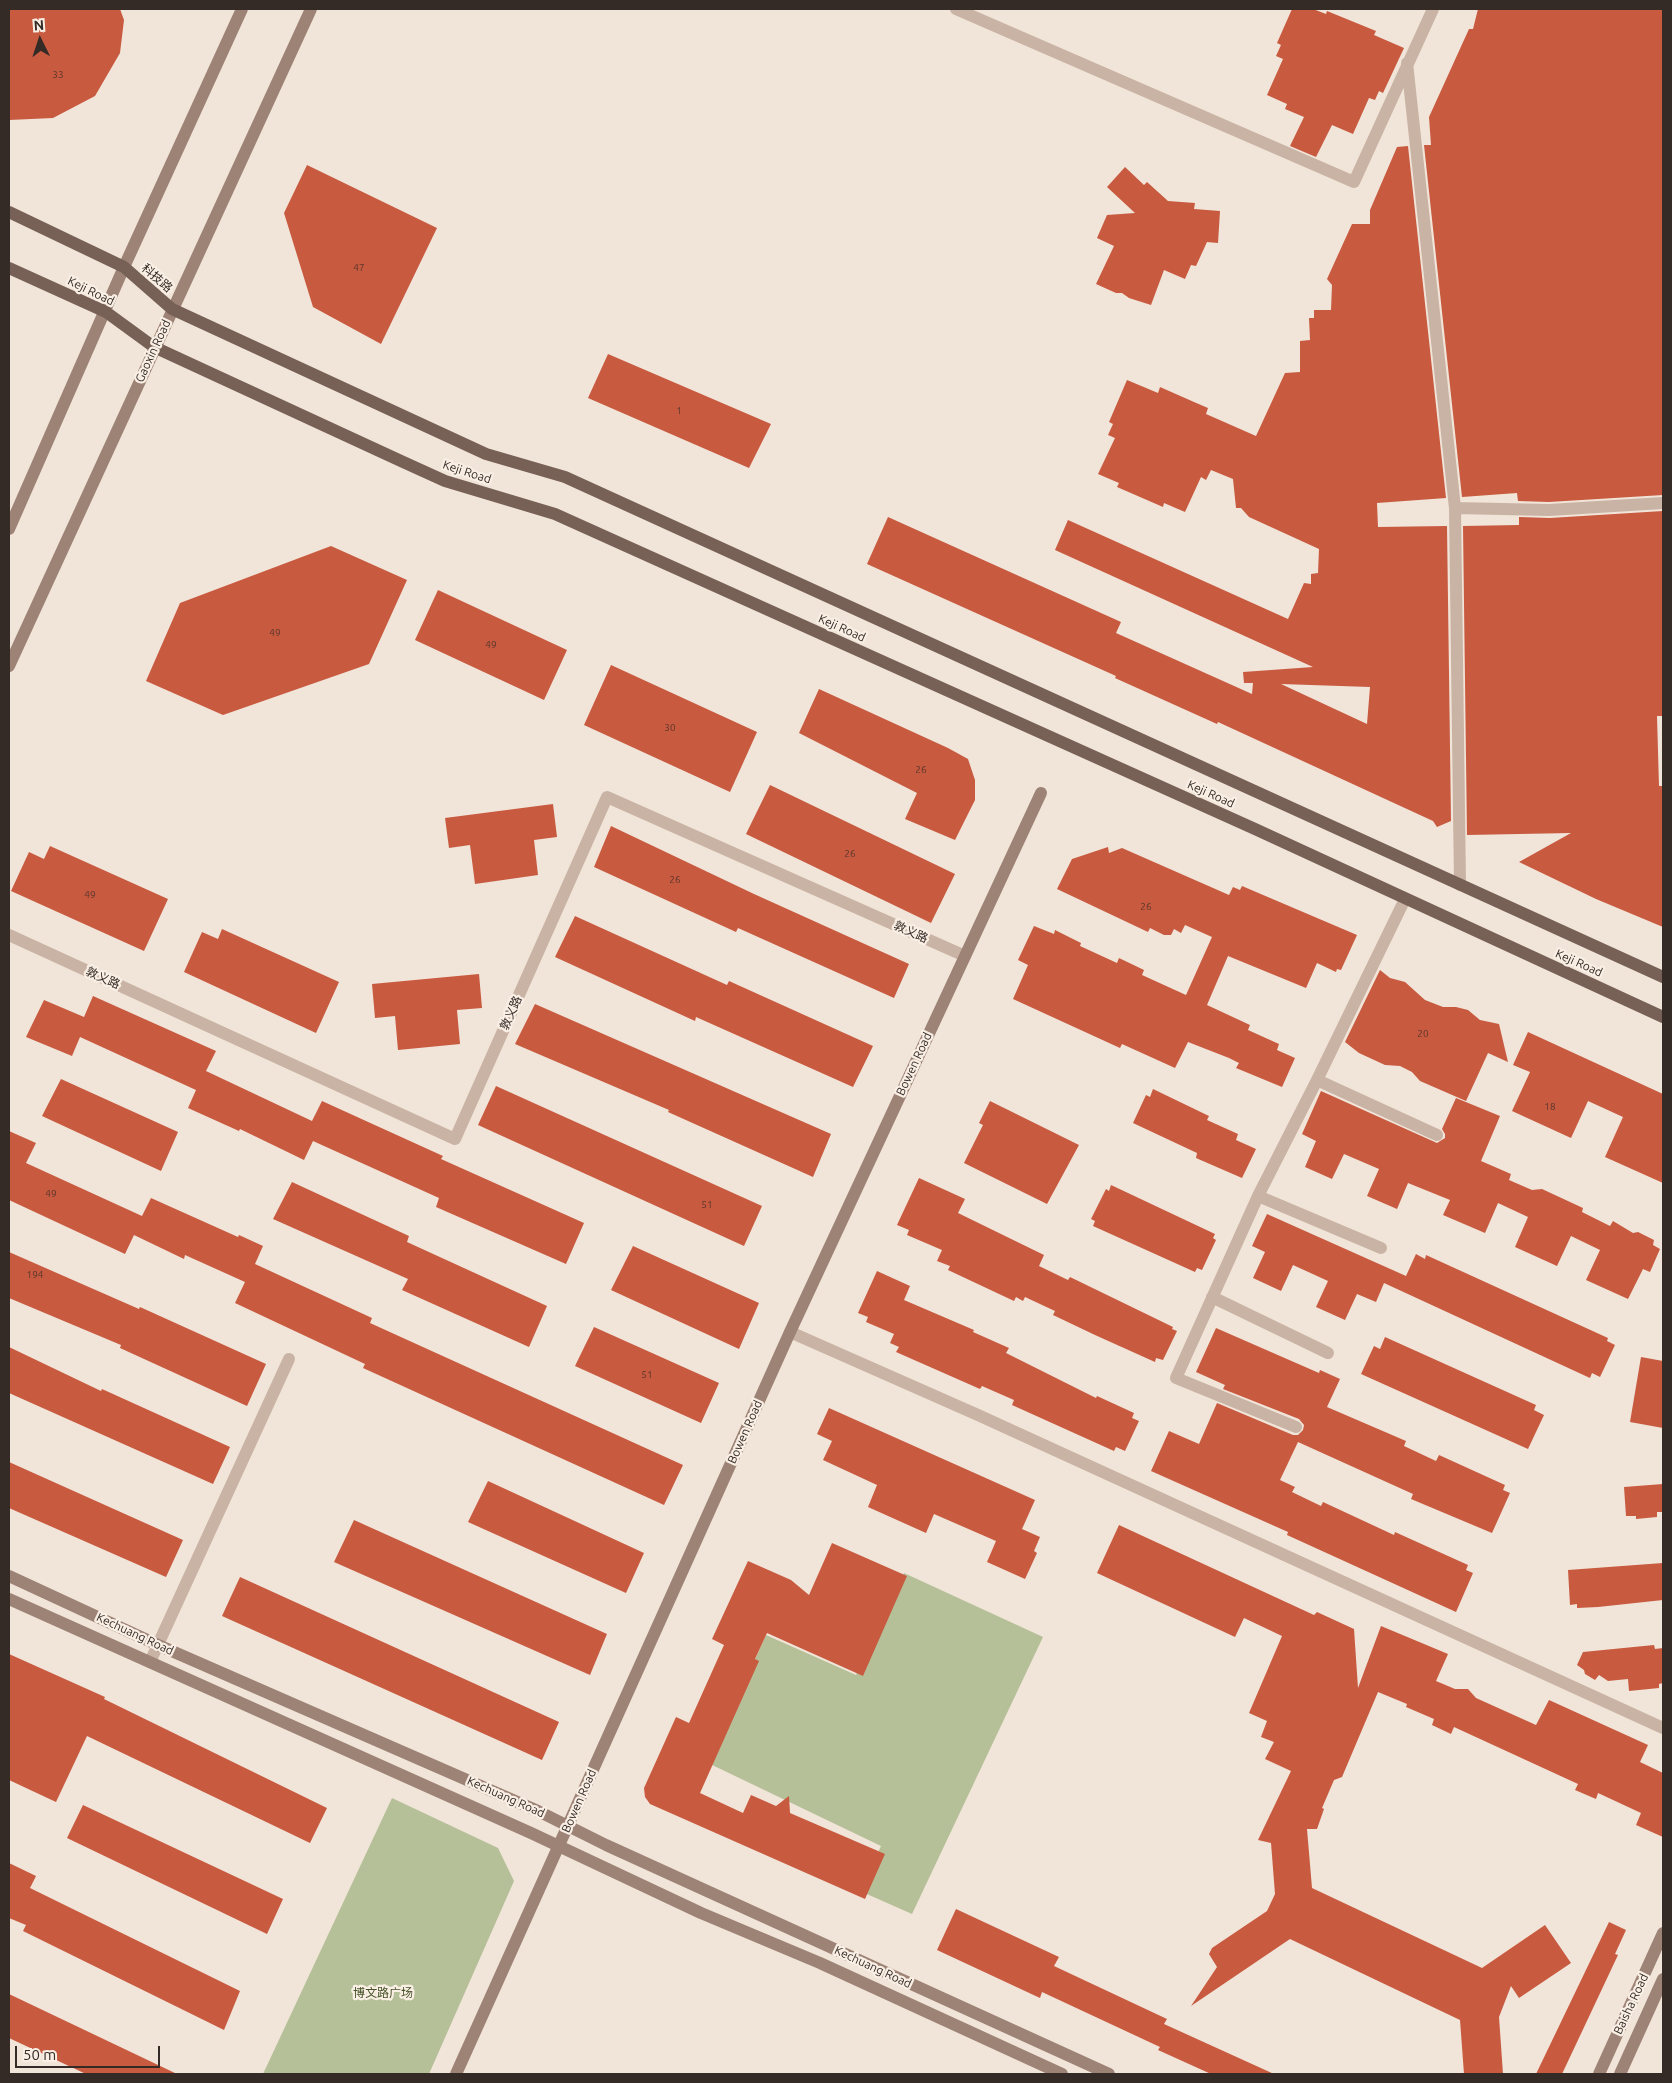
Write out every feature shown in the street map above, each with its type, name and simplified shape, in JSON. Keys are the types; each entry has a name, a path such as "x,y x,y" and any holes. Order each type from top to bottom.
{"main road":[{"path":"9,212 124,267"},
{"name":"科技路","path":"124,267 172,309"},
{"name":"Keji Road","path":"9,268 106,312 154,347 445,481 563,517 1255,829 1663,1017"},
{"name":"Keji Road","path":"172,309 486,454 565,477 1663,976"}],"street":[{"path":"9,529 106,312 124,267 242,9"},
{"name":"Gaoxin Road","path":"9,666 311,9"},
{"path":"956,9 1354,182 1433,9"},
{"path":"1407,63 1455,508 1460,885"},
{"path":"1455,508 1549,510 1663,503"},
{"name":"Bowen Road","path":"456,2074 790,1332 1041,793"},
{"name":"敦义路","path":"9,935 455,1139 607,797 965,956"},
{"path":"1296,1427 1176,1378 1258,1196 1317,1080 1404,899"},
{"path":"1317,1080 1437,1135"},
{"path":"1258,1196 1380,1248"},
{"path":"1212,1297 1328,1353"},
{"path":"790,1332 978,1415 1663,1728"},
{"path":"150,1662 290,1359"},
{"name":"Kechuang Road","path":"9,1576 158,1645 568,1826 1109,2074"},
{"name":"Kechuang Road","path":"9,1598 701,1913 820,1963 1062,2074"},
{"name":"Baisha Road","path":"1599,2074 1663,1933"},
{"name":"Baisha Road","path":"1620,2074 1663,1980"}],"green space":[{"path":"904,1573 1043,1637 912,1914 860,1891 881,1846 708,1763 766,1635 856,1675"},
{"name":"博文路广场","path":"392,1798 498,1848 514,1881 429,2074 263,2074"}],"building":[{"path":"9,9 120,9 124,20 120,53 95,96 53,118 9,120"},
{"path":"1292,9 1313,9 1326,14 1327,11 1376,31 1374,35 1404,48 1383,93 1379,91 1375,100 1369,98 1353,134 1332,125 1316,157 1290,146 1304,117 1285,109 1287,104 1267,95 1283,59 1276,56 1281,45 1277,43"},
{"path":"1478,9 1663,9 1663,495 1549,502 1518,501 1517,493 1462,497 1424,145 1431,145 1429,117 1469,29 1473,29"},
{"path":"1408,146 1446,498 1377,503 1378,527 1447,526 1451,821 1437,827 1433,821 867,564 888,517 1121,622 1116,633 1252,694 1253,683 1244,683 1243,672 1313,667 1055,550 1068,520 1288,619 1304,583 1311,584 1311,574 1318,573 1319,549 1249,517 1241,508 1236,508 1233,479 1211,470 1206,480 1201,477 1185,512 1164,503 1163,507 1117,487 1119,483 1098,474 1115,438 1108,435 1113,424 1109,422 1127,380 1158,393 1160,387 1208,408 1206,414 1256,436 1285,373 1300,372 1300,341 1310,340 1309,318 1314,318 1314,310 1331,310 1332,285 1327,279 1352,224 1370,224 1370,210 1397,147","holes":["1281,684 1370,687 1367,724"]},
{"path":"307,165 437,228 381,344 313,307 284,213"},
{"path":"1125,167 1144,185 1147,182 1168,201 1195,203 1194,209 1220,211 1218,243 1207,242 1196,266 1191,265 1185,279 1164,270 1151,305 1096,284 1114,246 1097,238 1107,215 1135,213 1107,187"},
{"path":"608,354 771,424 749,468 588,398"},
{"path":"1663,511 1663,716 1657,716 1659,786 1663,786 1663,927 1596,899 1519,862 1571,833 1467,835 1463,526 1519,525 1519,517 1550,518"},
{"path":"331,546 407,580 369,664 223,715 146,681 180,603"},
{"path":"438,590 567,650 544,700 415,640"},
{"path":"611,665 757,732 730,792 584,725"},
{"path":"819,689 968,759 975,780 975,800 955,840 905,819 917,793 799,733"},
{"path":"770,785 955,874 931,923 746,834"},
{"path":"553,804 557,837 534,840 538,875 475,884 470,845 449,848 445,818"},
{"path":"611,826 754,894 909,964 894,998 738,928 736,932 594,867"},
{"path":"50,846 168,899 144,951 11,891 29,852 44,859"},
{"path":"1108,847 1109,853 1122,848 1229,895 1233,887 1240,890 1242,886 1357,935 1341,970 1337,969 1336,972 1317,963 1306,988 1228,956 1207,1005 1250,1025 1248,1030 1279,1044 1277,1050 1295,1058 1282,1087 1236,1068 1239,1063 1229,1058 1188,1042 1175,1068 1122,1044 1120,1048 1013,999 1028,965 1018,960 1034,926 1054,934 1055,930 1081,943 1080,946 1117,963 1119,958 1144,970 1142,975 1186,995 1212,937 1185,925 1181,933 1174,929 1171,935 1164,935 1150,928 1148,932 1057,889 1072,859"},
{"path":"575,916 727,985 729,981 873,1046 853,1087 696,1017 695,1021 555,957"},
{"path":"222,929 339,982 316,1033 184,972 202,932 218,939"},
{"path":"1380,970 1390,978 1405,982 1425,1000 1443,1007 1456,1007 1468,1010 1480,1020 1499,1024 1508,1062 1488,1053 1466,1101 1420,1081 1412,1072 1400,1066 1385,1065 1359,1053 1345,1042"},
{"path":"479,974 482,1008 457,1010 460,1044 398,1050 395,1016 375,1018 372,984"},
{"path":"93,996 216,1051 206,1071 312,1121 322,1101 443,1156 441,1159 584,1223 566,1264 436,1207 439,1198 313,1141 304,1160 240,1129 239,1131 188,1108 196,1090 80,1037 72,1056 26,1037 44,1000 84,1017"},
{"path":"535,1004 831,1134 813,1177 668,1112 669,1110 515,1044"},
{"path":"1528,1032 1663,1094 1663,1183 1605,1157 1623,1117 1588,1101 1571,1138 1512,1111 1530,1072 1513,1065"},
{"path":"61,1079 178,1132 161,1171 42,1116"},
{"path":"496,1086 762,1206 744,1246 478,1125"},
{"path":"1153,1089 1209,1116 1207,1120 1238,1134 1236,1140 1256,1149 1242,1178 1196,1158 1197,1153 1133,1123 1146,1095 1150,1097"},
{"path":"1321,1091 1437,1143 1445,1138 1442,1129 1456,1098 1500,1116 1481,1161 1511,1174 1509,1180 1532,1190 1542,1189 1583,1208 1582,1212 1610,1226 1613,1221 1633,1233 1638,1232 1654,1240 1653,1245 1660,1249 1650,1272 1643,1269 1628,1299 1586,1280 1600,1250 1571,1236 1557,1266 1515,1247 1528,1217 1498,1203 1485,1233 1443,1215 1450,1200 1408,1183 1397,1209 1367,1196 1379,1169 1344,1154 1332,1179 1305,1167 1316,1141 1302,1134"},
{"path":"990,1101 1079,1145 1047,1204 964,1163 983,1125 979,1123"},
{"path":"9,1131 36,1143 26,1163 142,1216 151,1198 238,1237 239,1235 263,1246 255,1264 372,1318 370,1323 683,1465 664,1505 363,1368 365,1364 235,1303 245,1282 185,1255 184,1259 134,1235 125,1254 9,1200"},
{"path":"919,1178 965,1199 958,1213 1044,1255 1039,1266 1068,1280 1070,1277 1173,1327 1172,1329 1177,1331 1163,1360 1156,1358 1155,1362 1053,1315 1055,1311 1025,1297 1023,1301 1016,1297 1014,1301 948,1270 950,1266 937,1261 942,1250 907,1235 909,1230 897,1225"},
{"path":"292,1182 409,1236 407,1242 547,1306 529,1347 402,1290 408,1279 273,1219"},
{"path":"1111,1185 1215,1234 1213,1238 1216,1240 1202,1270 1197,1268 1195,1272 1093,1226 1095,1221 1091,1219 1106,1189 1109,1191"},
{"path":"1267,1214 1406,1276 1416,1254 1425,1259 1426,1255 1608,1338 1607,1341 1615,1345 1600,1377 1592,1373 1590,1378 1384,1283 1376,1302 1357,1294 1345,1320 1316,1307 1328,1281 1293,1265 1281,1291 1253,1278 1265,1252 1252,1246"},
{"path":"633,1246 759,1303 739,1349 611,1290"},
{"path":"9,1252 139,1309 140,1307 266,1364 247,1406 120,1348 121,1345 9,1298"},
{"path":"877,1271 910,1286 904,1300 974,1330 973,1332 1009,1348 1006,1353 1096,1398 1097,1396 1134,1413 1132,1418 1139,1421 1125,1451 1116,1447 1114,1451 1012,1405 1014,1400 982,1386 980,1389 896,1352 899,1347 890,1343 894,1334 866,1322 868,1317 858,1313"},
{"path":"594,1327 719,1383 701,1423 575,1366"},
{"path":"1216,1328 1319,1373 1320,1370 1340,1379 1327,1407 1406,1441 1404,1446 1436,1461 1439,1455 1505,1485 1503,1490 1510,1493 1492,1533 1411,1499 1413,1494 1298,1442 1280,1480 1295,1487 1292,1492 1321,1506 1323,1502 1394,1535 1395,1532 1468,1565 1466,1570 1473,1573 1456,1612 1287,1535 1288,1532 1151,1471 1169,1431 1199,1444 1217,1403 1293,1435 1298,1435 1303,1430 1304,1425 1299,1419 1223,1389 1225,1385 1196,1372"},
{"path":"1385,1337 1536,1405 1534,1410 1544,1415 1528,1449 1361,1374 1374,1346 1380,1349"},
{"path":"9,1347 101,1391 102,1389 230,1447 213,1484 9,1393"},
{"path":"1641,1357 1663,1361 1663,1428 1630,1422"},
{"path":"829,1408 1035,1500 1022,1529 1040,1537 1034,1551 1037,1553 1025,1579 987,1562 996,1541 934,1514 926,1533 868,1507 877,1485 823,1460 832,1441 817,1434"},
{"path":"9,1462 183,1540 166,1577 9,1508"},
{"path":"488,1481 644,1553 626,1593 468,1522"},
{"path":"1663,1484 1663,1512 1657,1512 1657,1517 1636,1519 1636,1516 1626,1516 1624,1487"},
{"path":"354,1520 607,1634 590,1675 334,1562"},
{"path":"1119,1525 1314,1615 1317,1612 1354,1629 1358,1688 1381,1626 1448,1654 1436,1681 1455,1689 1468,1689 1476,1698 1536,1725 1549,1700 1648,1745 1640,1762 1663,1773 1663,1837 1636,1825 1641,1813 1598,1793 1596,1799 1575,1790 1578,1784 1454,1727 1451,1734 1432,1725 1434,1719 1406,1707 1407,1704 1378,1692 1342,1777 1334,1780 1322,1808 1324,1809 1317,1829 1307,1829 1312,1888 1482,1968 1545,1925 1571,1963 1519,1998 1511,1986 1499,2017 1503,2074 1464,2074 1460,2020 1290,1939 1191,2006 1217,1967 1209,1954 1212,1948 1267,1911 1275,1894 1271,1843 1258,1840 1291,1771 1265,1759 1274,1742 1261,1737 1267,1721 1249,1713 1282,1636 1244,1618 1235,1637 1097,1573"},
{"path":"832,1543 907,1576 863,1676 767,1633 755,1659 759,1661 700,1793 743,1813 751,1795 776,1806 789,1796 790,1813 885,1854 865,1899 650,1804 645,1797 644,1788 676,1717 689,1723 724,1645 712,1639 748,1561 791,1580 809,1595"},
{"path":"1663,1563 1663,1600 1598,1607 1577,1608 1577,1604 1570,1605 1568,1570"},
{"path":"240,1577 559,1722 542,1760 222,1616"},
{"path":"1654,1645 1655,1649 1663,1648 1663,1683 1659,1684 1659,1688 1629,1691 1628,1679 1608,1681 1599,1675 1595,1680 1585,1674 1584,1670 1577,1665 1583,1652"},
{"path":"9,1654 105,1697 104,1699 327,1808 310,1843 87,1736 56,1802 9,1780"},
{"path":"83,1805 283,1899 267,1934 67,1838"},
{"path":"9,1863 36,1876 30,1888 240,1991 224,2030 23,1931 26,1925 9,1918"},
{"path":"956,1909 1059,1957 1054,1966 1167,2019 1164,2024 1274,2074 1211,2074 1158,2050 1160,2047 1042,1992 1040,1998 937,1950"},
{"path":"1609,1922 1626,1930 1615,1954 1618,1955 1562,2074 1536,2074"},
{"path":"9,1994 177,2074 86,2074 9,2038"}]}
